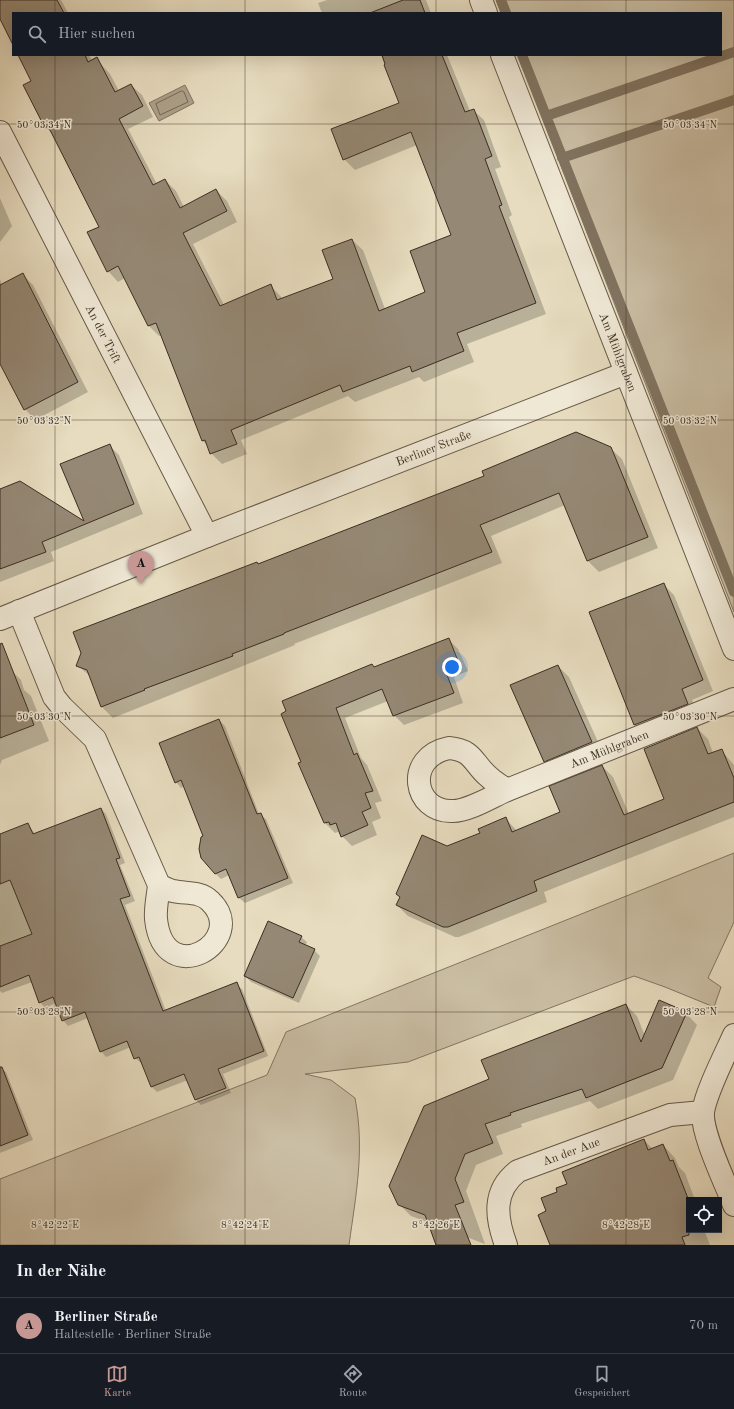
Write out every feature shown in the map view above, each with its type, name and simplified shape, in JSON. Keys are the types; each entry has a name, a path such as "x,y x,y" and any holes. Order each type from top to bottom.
{"street":[{"path":"481,0 486,12"},
{"name":"Am Mühlgraben","path":"502,56 734,649"},
{"name":"An der Trift","path":"0,132 207,536"},
{"name":"Berliner Straße","path":"159,885 95,739 62,707 54,697 10,615 207,536 626,373"},
{"name":"Am Mühlgraben","path":"507,790 734,699"},
{"path":"734,1035 703,1112 706,1132 734,1205"},
{"name":"An der Aue","path":"506,1245 500,1229 497,1210 500,1193 504,1185 509,1178 518,1171 670,1115 703,1112"}],"shaded area":[{"path":"496,0 734,0 734,612 518,56 722,56 722,12 501,12"},
{"path":"734,853 734,922 708,978 721,987 714,1007 634,976 408,1062 305,1074 331,1080 355,1098 358,1117 359,1154 357,1190 349,1245 0,1245 0,1179 267,1075 286,1032"}],"water":[{"path":"185,85 194,103 159,121 149,103"}],"building":[{"path":"0,0 57,0 63,12 12,12 12,43 0,19"},
{"path":"403,0 420,0 425,12 373,12"},
{"path":"18,56 85,56 88,62 97,57 115,92 131,84 143,106 119,119 153,185 165,179 180,208 216,189 227,211 183,233 220,306 271,284 277,300 333,279 322,250 352,239 379,311 425,292 410,251 451,235 411,132 343,160 331,129 399,103 384,65 382,56 442,56 465,112 474,109 492,156 485,159 502,205 499,206 536,303 457,333 464,351 412,372 410,366 343,392 340,385 231,430 237,444 210,454 205,440 202,441 156,323 148,326 118,266 107,272 87,232 99,227 48,126 45,128 23,85 31,81"},
{"path":"23,273 78,382 24,410 0,364 0,285"},
{"path":"576,432 611,447 648,537 587,561 559,493 480,525 492,552 284,633 232,654 233,656 144,689 145,690 101,707 87,670 76,666 81,653 73,632 257,562 258,564 484,476 482,471"},
{"path":"110,444 134,504 42,542 46,552 0,569 0,489 20,481 84,521 60,464"},
{"path":"664,583 703,680 682,689 688,704 634,725 589,612"},
{"path":"449,638 458,661 444,667 454,693 393,716 382,689 336,708 354,755 357,753 373,791 365,793 371,808 362,812 368,825 341,837 336,823 330,825 329,822 324,823 298,763 301,762 281,714 286,711 282,701 372,664 374,667"},
{"path":"2,643 34,725 0,738 0,644"},
{"path":"558,665 592,742 544,762 510,685"},
{"path":"219,719 257,814 261,813 288,878 238,898 226,869 215,874 201,858 199,849 201,837 203,836 181,780 175,783 159,743"},
{"path":"697,727 708,754 722,749 734,778 734,802 534,881 537,891 448,927 443,927 396,905 400,897 396,894 422,835 447,846 480,833 478,829 506,817 512,832 560,812 549,786 602,765 624,815 664,799 644,749"},
{"path":"101,808 120,858 116,859 130,896 120,899 163,1011 237,982 264,1051 218,1069 226,1088 195,1100 184,1074 151,1087 139,1057 134,1059 127,1041 100,1052 85,1012 62,1021 53,997 39,1003 29,975 0,987 0,946 32,934 10,880 0,884 0,834 28,823 33,834"},
{"path":"268,921 302,936 299,942 315,949 293,998 244,976"},
{"path":"659,1000 687,1012 662,1068 586,1098 582,1089 510,1113 511,1115 485,1124 493,1143 465,1154 455,1179 464,1202 455,1205 471,1245 436,1245 425,1215 398,1205 389,1186 424,1106 489,1079 481,1060 626,1004 641,1042"},
{"path":"0,1067 2,1067 28,1135 0,1146"},
{"path":"644,1139 648,1150 663,1144 670,1161 673,1160 687,1197 686,1197 686,1233 689,1233 689,1235 682,1237 685,1245 550,1245 538,1215 546,1211 541,1198 557,1192 556,1188 567,1184 562,1172"}],"waterway":[{"path":"501,0 506,12"},
{"path":"546,116 734,52"},
{"path":"522,56 734,592"},
{"path":"562,158 734,100"}],"place":[{"name":"Berliner Straße","path":"141,584"}]}
